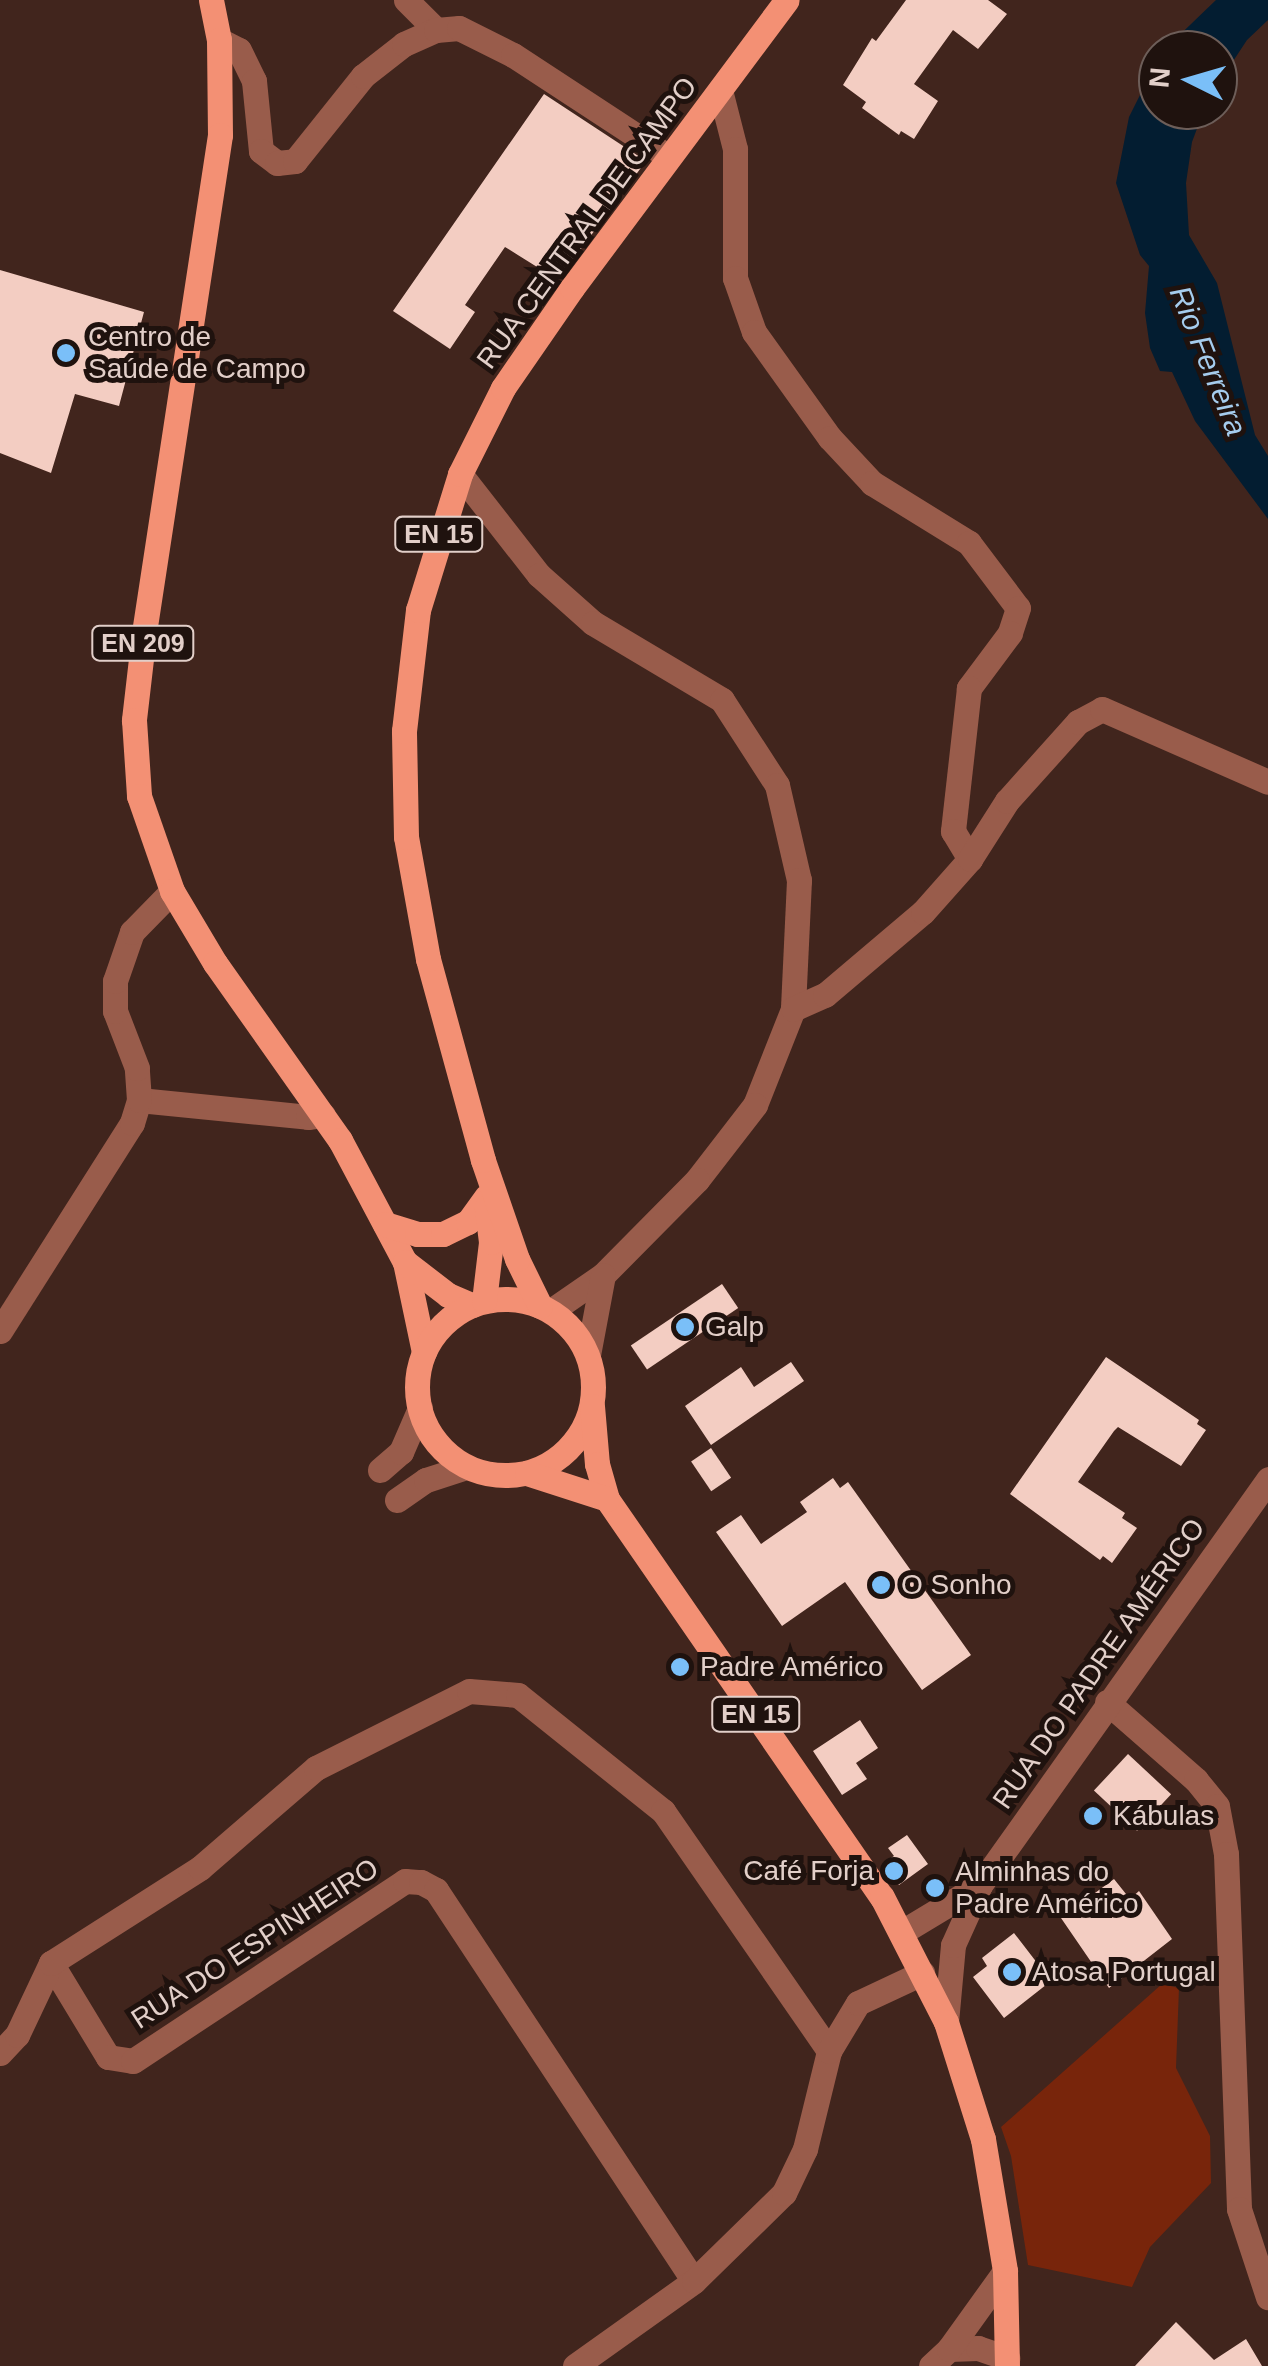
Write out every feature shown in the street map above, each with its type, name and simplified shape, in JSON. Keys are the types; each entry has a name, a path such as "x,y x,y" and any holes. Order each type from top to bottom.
{"main road":[{"name":"EN 209","path":"210,0 220,40 220,135 134,720 139,796 172,891 214,964 323,1115 385,1224 404,1262 424,1352"},
{"name":"RUA CENTRAL DE CAMPO","path":"546,1308 516,1259 428,959 406,837 404,731 418,610 460,474 503,388 787,0"},
{"name":"EN 15","path":"478,1303 492,1242 484,1160"},
{"path":"385,1224 418,1234 443,1234 468,1222 486,1197"},
{"name":"EN 209","path":"404,1262 448,1295 478,1303"},
{"path":"546,1308 503,1298 478,1303 444,1324 424,1352 417,1390 420,1408 441,1449 466,1467 486,1474 528,1473 607,1498"},
{"name":"EN 15","path":"546,1308 579,1338 588,1355 594,1380 592,1406 598,1464 607,1498 882,1897 946,2022 983,2139 1005,2271 1003,2363"},
{"path":"528,1473 550,1464 569,1449 592,1406"}],"street":[{"path":"406,0 436,30"},
{"path":"220,40 239,50 254,82 261,151 277,163 295,161 363,76 404,44 436,30 459,28 513,55 669,157"},
{"path":"720,90 729,111 735,149 735,278 754,332 830,438 872,484 969,544 1018,608 1010,632 969,688 953,831 970,859"},
{"path":"460,474 539,575 566,599 594,622 722,700 777,785 799,880 794,1009 755,1105 696,1180 604,1275 546,1308"},
{"path":"794,1009 824,995 924,912 970,859 1006,801 1078,722 1102,709 1268,782"},
{"path":"0,1331 132,1123 139,1100 137,1068 116,1011 115,982 132,932 172,891"},
{"path":"139,1100 308,1117 323,1115"},
{"path":"588,1355 594,1307 604,1275"},
{"path":"380,1470 400,1452 420,1408"},
{"path":"397,1500 426,1480 466,1467"},
{"name":"RUA DO PADRE AMÉRICO","path":"912,1954 980,1885 1268,1479"},
{"path":"0,2053 18,2035 51,1963 200,1868 316,1768 469,1690 518,1695 663,1812 829,2052"},
{"path":"1107,1702 1196,1780 1218,1806 1226,1854 1239,2209 1268,2297"},
{"name":"RUA DO ESPINHEIRO","path":"51,1963 108,2056 133,2061 405,1881 421,1882 436,1890 694,2280"},
{"name":"RUA DO PADRE AMÉRICO","path":"946,2022 953,1944 980,1885"},
{"path":"576,2366 694,2280 784,2193 804,2149 829,2052 858,2002 912,1954 953,1944"},
{"path":"940,2358 1005,2271"},
{"path":"940,2358 978,2348 1003,2363"}],"shaded area":[{"path":"1162,1984 1179,1988 1176,2068 1210,2136 1211,2183 1150,2247 1132,2287 1028,2265 1011,2156 1001,2127"}],"water":[{"path":"1216,0 1268,0 1268,20 1238,54 1238,30 1185,30"},
{"name":"Rio Ferreira","path":"1138,99 1138,130 1196,130 1186,183 1189,235 1217,283 1255,435 1268,456 1268,519 1195,421 1172,372 1160,371 1150,348 1145,313 1149,266 1140,255 1116,183 1129,117"}],"building":[{"path":"906,0 988,0 1007,14 978,49 953,30 914,84 938,101 914,139 901,131 899,135 862,108 866,102 843,85 872,38 876,41"},
{"path":"544,94 646,161 558,280 505,247 465,305 475,312 450,349 393,311"},
{"name":"Centro de Saúde de Campo","path":"0,270 144,312 119,406 75,394 51,473 0,453"},
{"name":"Galp","path":"722,1284 738,1308 647,1370 631,1346"},
{"path":"1106,1357 1199,1420 1197,1424 1206,1430 1181,1466 1118,1427 1114,1431 1078,1482 1125,1513 1122,1518 1137,1528 1112,1563 1103,1556 1100,1560 1010,1494"},
{"path":"791,1362 804,1381 711,1445 685,1406 741,1367 754,1387"},
{"path":"711,1448 731,1478 711,1491 691,1461"},
{"path":"833,1478 840,1488 848,1482 971,1655 922,1690 845,1582 782,1626 716,1532 741,1515 761,1544 807,1512 800,1502"},
{"path":"860,1720 878,1748 856,1763 867,1779 842,1795 813,1751"},
{"path":"1128,1754 1171,1794 1137,1831 1094,1791"},
{"path":"907,1835 928,1864 899,1885 883,1863 894,1856 888,1848"},
{"path":"1114,1879 1130,1899 1139,1891 1172,1939 1109,1988 1061,1918"},
{"name":"Atosa Portugal","path":"1014,1933 1051,1981 1004,2018 973,1977 987,1966 982,1958"},
{"path":"1176,2322 1214,2360 1246,2339 1262,2366 1135,2366"}],"place":[{"name":"Centro de Saúde de Campo","path":"66,353"},
{"name":"Galp","path":"685,1327"},
{"name":"O Sonho","path":"881,1585"},
{"name":"Padre Américo","path":"680,1667"},
{"name":"Kábulas","path":"1093,1816"},
{"name":"Café Forja","path":"894,1871"},
{"name":"Alminhas do Padre Américo","path":"935,1888"},
{"name":"Atosa Portugal","path":"1012,1972"}]}
